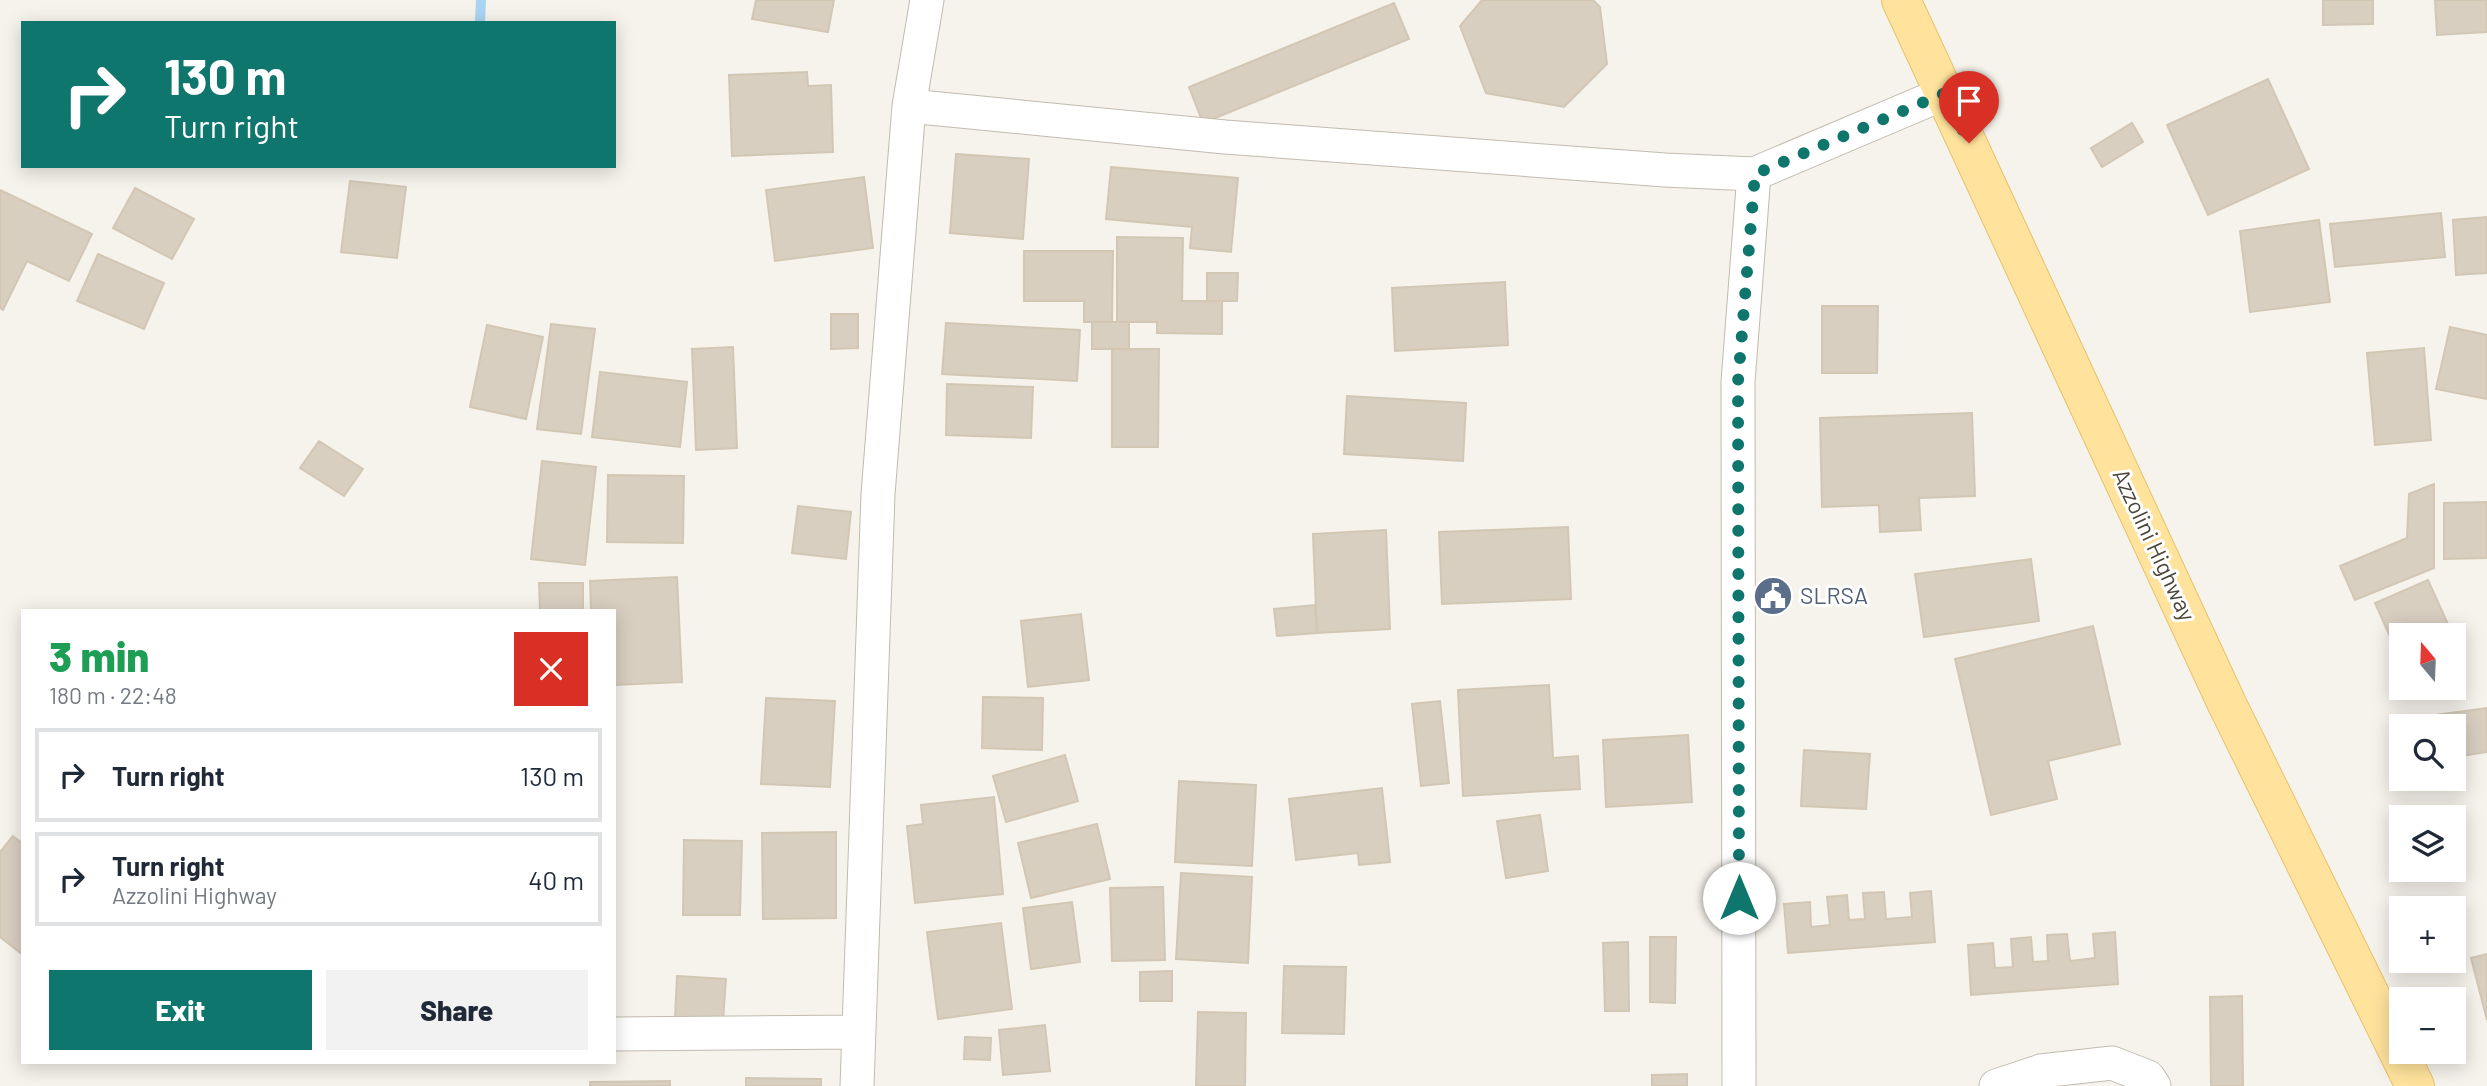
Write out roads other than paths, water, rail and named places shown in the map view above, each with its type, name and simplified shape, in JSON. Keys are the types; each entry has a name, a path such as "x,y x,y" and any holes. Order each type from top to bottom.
{"main road":[{"name":"Azzolini Highway","path":"1901,0 2227,704 2415,1086"}],"street":[{"path":"857,1086 878,494 909,106 927,0"},
{"path":"909,106 1225,137 1665,170 1755,174 1945,93"},
{"path":"1740,1086 1738,382 1755,174"},
{"path":"616,1034 859,1032"},
{"path":"1996,1086 2041,1071 2112,1063 2148,1077 2154,1086"}],"waterway":[{"path":"480,21 481,0"}],"place":[{"name":"SLRSA","path":"1773,596"}]}
